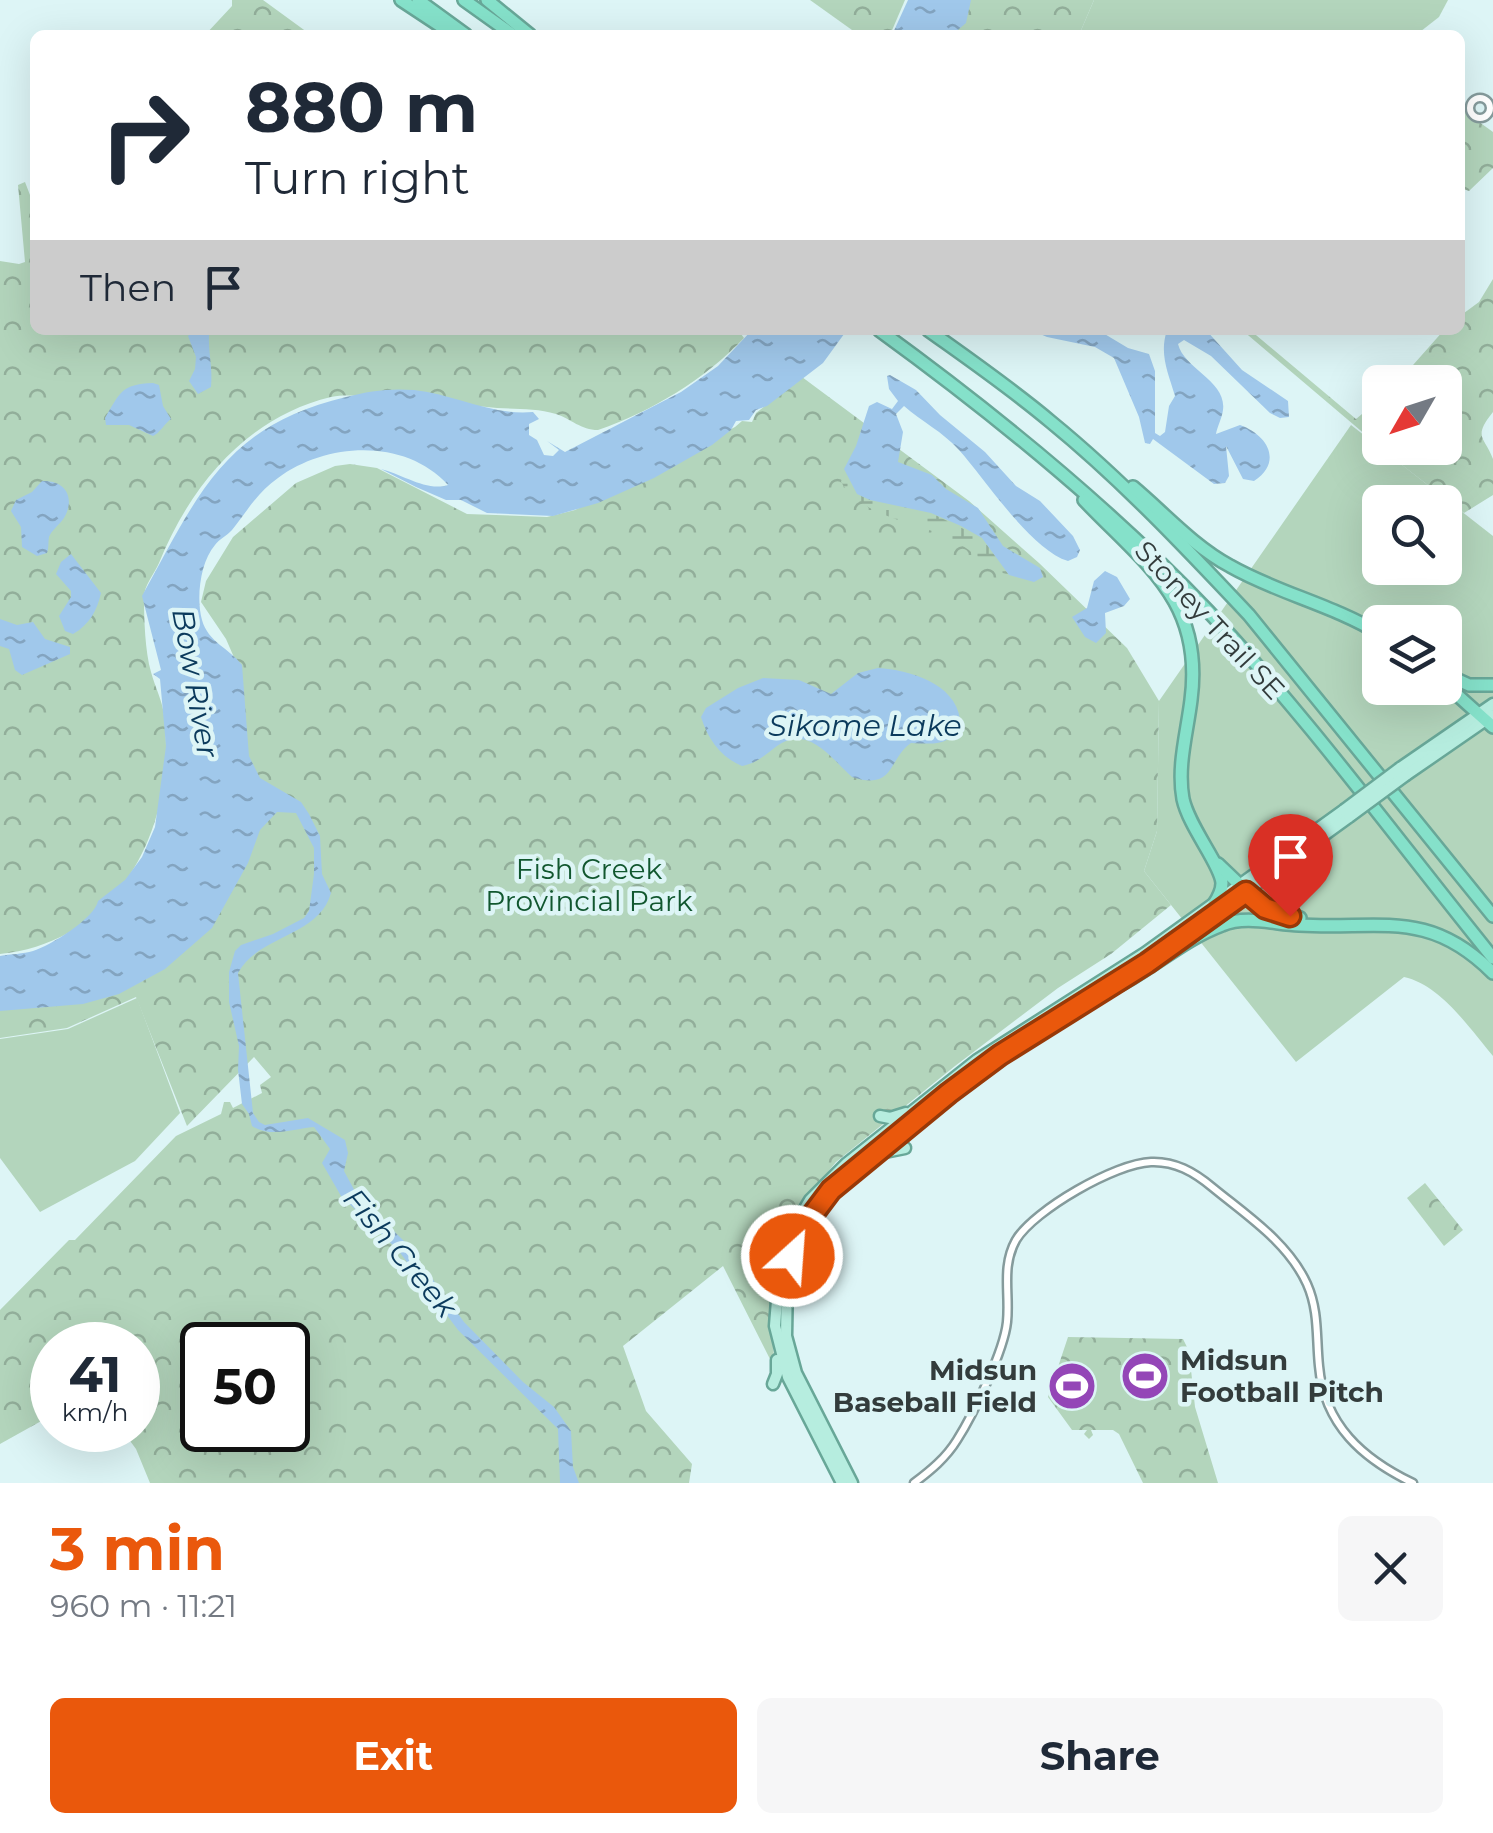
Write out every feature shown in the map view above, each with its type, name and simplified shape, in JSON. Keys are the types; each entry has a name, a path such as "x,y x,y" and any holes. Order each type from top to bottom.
{"highway":[{"path":"401,0 446,30"},
{"path":"418,0 459,30"},
{"path":"464,0 506,30"},
{"path":"487,0 524,30"},
{"name":"Stoney Trail SE","path":"886,335 1032,448 1108,513 1208,612 1493,958"},
{"name":"Stoney Trail SE","path":"935,335 1052,422 1154,516 1248,615 1493,916"},
{"path":"1052,422 1227,565 1362,623"},
{"path":"1032,448 1157,576 1186,621 1194,668 1182,752 1182,790 1190,822 1222,880 1214,904"},
{"path":"1462,683 1493,686"},
{"path":"1462,698 1487,719"},
{"path":"1205,850 1265,908 1286,916 1388,920 1432,931 1461,946 1493,973"},
{"path":"1102,993 1211,930 1234,921 1310,926 1378,924 1432,931"}],"main road":[{"path":"852,1483 794,1367 786,1336 784,1302 792,1256 804,1226 831,1190 976,1072 1102,993 1403,772 1487,719 1493,704"},
{"path":"773,1384 778,1374 774,1315 778,1274 788,1240 803,1210 838,1170 977,1060 1092,988 1214,904 1243,889"},
{"path":"880,1116 894,1117 916,1108"},
{"path":"870,1157 892,1148 905,1148"},
{"path":"777,1344 792,1387 842,1483"}],"street":[{"path":"1484,99 1491,105 1480,118 1470,112 1475,100 1493,93"},
{"path":"906,1483 915,1482 936,1465 957,1440 999,1350 1008,1314 1007,1264 1024,1228 1049,1208 1119,1170 1150,1162 1174,1164 1195,1173 1286,1252 1304,1278 1314,1302 1319,1370 1331,1411 1359,1450 1381,1467 1413,1483"}],"green space":[{"path":"232,0 263,0 304,30 210,30 232,6"},
{"path":"810,0 905,0 892,30 852,30"},
{"path":"969,0 1094,0 1081,30 954,30"},
{"path":"1094,0 1448,0 1439,17 1422,30 1081,30"},
{"path":"1465,105 1468,114 1493,132 1493,168 1469,191 1465,190"},
{"path":"25,182 30,195 30,335 744,338 676,393 598,430 542,411 348,395 301,407 248,438 225,459 187,507 144,593 147,655 163,709 166,757 161,797 150,836 132,872 108,902 78,927 42,945 0,954 0,261 25,262 18,185"},
{"path":"1493,279 1493,412 1482,432 1493,459 1493,495 1464,513 1462,485 1428,485 1402,465 1462,465 1462,365 1413,365 1440,335 1465,335 1465,312 1479,302"},
{"path":"1248,335 1256,335 1356,419 1362,414 1362,432"},
{"name":"Fish Creek Provincial Park","path":"802,377 969,501 1127,648 1159,701 1157,831 1144,871 1171,905 1111,954 1058,988 955,1066 836,1162 808,1196 775,1266 770,1305 775,1369 723,1266 623,1346 646,1411 692,1464 689,1483 150,1483 137,1452 160,1452 160,1322 30,1322 30,1427 0,1444 0,1310 176,1136 221,1114 224,1102 230,1102 233,1108 262,1093 260,1085 271,1077 254,1057 187,1126 136,997 67,1028 0,1038 0,1008 84,992 236,662 201,602 206,581 233,537 296,483 335,466 350,464 377,468 467,514 547,517 575,510 742,421 752,422 756,413"},
{"path":"1351,425 1362,434 1362,465 1402,465 1428,485 1362,485 1362,585 1462,585 1462,512 1493,536 1493,1056 1442,998 1404,977 1296,1062 1144,871 1157,831 1159,701"},
{"path":"844,469 857,494 931,513 982,538 1009,575 948,538 867,506 841,482"},
{"path":"137,998 180,1113 135,1161 40,1212 0,1158 0,1039 68,1029"},
{"path":"1425,1183 1463,1230 1444,1246 1407,1198"},
{"path":"1068,1337 1183,1339 1189,1351 1195,1407 1218,1483 1143,1483 1119,1434 1113,1430 1091,1430 1093,1435 1089,1439 1084,1434 1087,1430 1072,1430 1048,1397"}],"water":[{"path":"908,0 971,0 966,23 958,30 894,30"},
{"path":"209,335 211,387 198,394 189,381 196,357 188,336"},
{"name":"Bow River","path":"747,335 843,335 823,363 767,406 756,410 749,420 736,421 712,445 654,478 598,503 553,516 487,513 461,500 446,500 381,469 423,484 448,485 410,459 388,453 365,450 319,457 264,489 210,552 201,581 200,611 205,628 242,665 249,756 260,778 301,802 309,814 320,836 322,874 331,893 314,919 259,951 238,973 253,1113 265,1125 308,1118 345,1140 348,1153 344,1171 357,1195 406,1243 464,1322 523,1382 554,1407 571,1431 573,1467 579,1483 560,1483 558,1429 458,1330 398,1250 341,1196 322,1163 330,1149 314,1127 259,1130 252,1126 242,1104 229,972 235,951 241,945 273,934 304,918 309,911 314,848 296,813 277,812 260,830 248,863 212,928 165,969 119,994 83,1004 0,1011 0,956 33,951 71,930 125,880 142,857 155,827 166,746 160,679 153,674 161,670 142,596 199,496 243,446 271,426 305,410 363,393 405,389 503,411 533,412 539,419 529,424 529,435 537,440 544,455 553,456 559,450 547,441 565,452 681,392 718,366"},
{"path":"1042,335 1106,335 1128,348 1149,354 1155,371 1155,433 1160,436 1165,432 1169,406 1175,396 1164,355 1166,335 1210,335 1242,370 1288,401 1289,417 1270,413 1211,356 1184,340 1178,344 1222,400 1216,434 1240,425 1250,429 1268,450 1268,466 1254,481 1243,479 1226,446 1229,476 1225,483 1214,484 1153,439 1150,444 1145,443 1139,417 1114,358 1095,347"},
{"path":"890,375 916,390 985,452 1016,486 1040,501 1073,536 1080,550 1077,557 1068,561 1039,543 953,444 904,406 896,414 903,432 898,462 932,475 946,489 978,508 1003,546 1040,568 1043,577 1034,582 1009,575 982,538 961,526 931,513 857,494 844,469 869,406 877,402 892,409 898,401 889,389"},
{"path":"134,385 159,385 163,406 171,419 158,433 153,436 129,425 106,425 105,418 123,392"},
{"path":"42,481 62,487 69,503 64,518 49,537 47,553 37,556 22,547 21,527 11,511 16,500"},
{"path":"71,554 101,593 92,617 73,634 65,631 59,616 71,591 56,574 61,562"},
{"path":"1105,571 1117,577 1130,599 1124,606 1105,613 1106,633 1096,643 1085,637 1072,617 1087,608 1094,581"},
{"path":"0,619 17,625 33,622 45,639 70,647 70,654 22,675 15,670 9,649 0,646"},
{"name":"Sikome Lake","path":"878,668 929,681 949,696 960,719 953,735 942,742 911,743 884,777 876,780 852,777 818,746 799,739 788,740 757,761 742,766 716,746 701,717 706,708 763,678 799,680 831,694 858,673"}],"place":[{"name":"Midsun Football Pitch","path":"1145,1376"},
{"name":"Midsun Baseball Field","path":"1072,1386"}],"route":[{"path":"792,1256 811,1215 837,1184 1000,1055 1132,974 1246,892 1265,908 1290,916"}],"water label":[{"name":"Fish Creek","path":"400,1253"}]}
